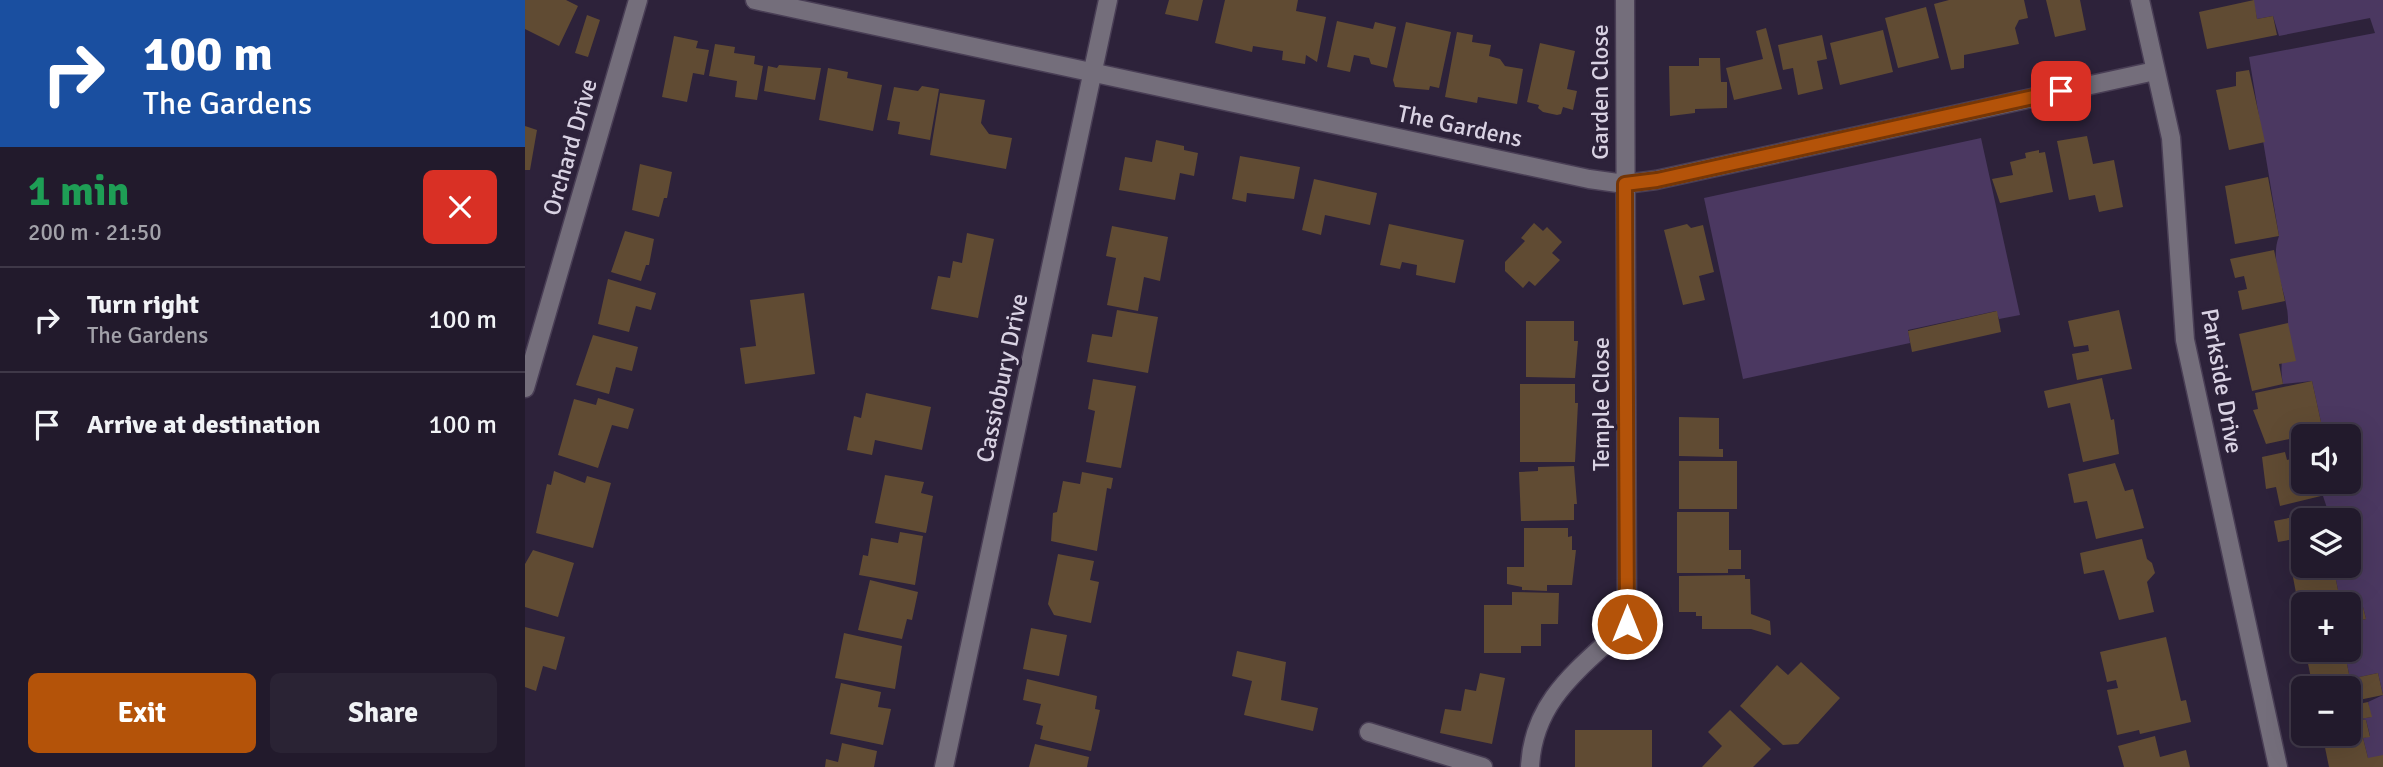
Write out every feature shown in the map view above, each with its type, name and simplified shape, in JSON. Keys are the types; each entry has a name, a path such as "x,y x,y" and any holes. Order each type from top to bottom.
{"street":[{"name":"Orchard Drive","path":"525,388 638,0"},
{"name":"The Gardens","path":"755,0 1589,179 1625,184 1657,180 2155,71"},
{"name":"Cassiobury Drive","path":"944,767 1108,0"},
{"name":"Garden Close","path":"1625,0 1625,184"},
{"name":"Parkside Drive","path":"2140,0 2171,138 2185,340 2278,767"},
{"name":"Temple Close","path":"1530,767 1535,729 1555,693 1627,624 1625,184"},
{"path":"1369,732 1483,767"}],"shaded area":[{"path":"2253,0 2383,0 2383,695 2378,673 2349,676 2347,662 2361,662 2361,620 2366,619 2361,592 2338,592 2336,578 2361,578 2361,508 2327,508 2322,494 2361,494 2361,424 2321,424 2312,381 2283,384 2282,360 2288,323 2287,312 2277,268 2276,247 2279,236 2249,57 2375,33 2370,18 2279,36 2273,16 2257,19"},
{"path":"1981,138 2020,315 1999,319 1996,311 1908,330 1910,343 1743,379 1704,198"},
{"path":"2383,695 2383,758 2368,758 2363,738 2370,736 2366,720 2361,719 2371,717 2368,702"}],"building":[{"path":"525,0 566,0 578,6 559,46 525,29"},
{"path":"1169,0 1203,0 1198,21 1165,14"},
{"path":"1225,0 1298,0 1296,11 1326,17 1317,62 1306,55 1305,64 1282,60 1283,51 1253,46 1252,52 1215,43"},
{"path":"1949,0 2024,0 2028,18 2019,20 2015,28 2019,44 1964,55 1964,68 1951,70 1934,4"},
{"path":"2046,0 2080,0 2086,30 2055,37"},
{"path":"2254,0 2257,19 2273,16 2277,35 2207,49 2199,12"},
{"path":"1926,7 1939,58 1898,68 1885,18"},
{"path":"587,15 600,20 588,57 575,53"},
{"path":"1337,21 1373,29 1375,22 1396,27 1387,68 1371,64 1369,58 1354,55 1350,72 1327,67"},
{"path":"1406,22 1451,32 1439,88 1430,86 1429,90 1395,87 1393,80"},
{"path":"1766,28 1782,89 1734,100 1726,68 1763,59 1756,31"},
{"path":"1883,30 1893,72 1840,85 1830,43"},
{"path":"1457,32 1473,35 1472,42 1491,45 1489,56 1500,59 1505,66 1523,69 1517,104 1478,97 1477,103 1445,97"},
{"path":"1822,35 1827,59 1817,61 1823,89 1798,95 1793,68 1783,70 1778,45"},
{"path":"674,36 698,41 696,48 709,50 704,75 693,73 687,102 662,97"},
{"path":"1540,43 1575,51 1567,89 1577,91 1573,110 1563,107 1561,114 1557,115 1543,112 1538,108 1539,105 1527,102"},
{"path":"715,44 735,47 734,53 755,56 754,64 763,66 757,100 735,97 737,81 709,76"},
{"path":"1699,58 1720,58 1721,82 1727,82 1727,108 1695,109 1695,113 1670,116 1669,66 1699,66"},
{"path":"779,65 821,68 815,100 764,91 768,66 777,68"},
{"path":"828,68 848,72 847,78 882,85 873,131 819,120"},
{"path":"2249,70 2265,142 2229,150 2216,90 2236,86 2236,72"},
{"path":"922,86 939,89 930,140 898,134 900,122 887,120 894,87 918,91"},
{"path":"940,93 985,100 981,123 989,134 1012,138 1006,169 930,155"},
{"path":"525,126 537,130 530,170 525,170"},
{"path":"2087,136 2093,164 2114,160 2123,207 2099,212 2095,195 2069,200 2057,141"},
{"path":"1156,140 1184,146 1184,150 1198,153 1194,176 1180,173 1175,200 1119,190 1125,157 1152,162"},
{"path":"2039,150 2039,153 2045,152 2053,192 2000,203 1992,179 2013,175 2010,162 2026,158 2025,153"},
{"path":"1240,156 1300,167 1294,199 1247,193 1246,202 1232,199"},
{"path":"640,164 672,172 667,198 664,198 659,217 632,210"},
{"path":"2268,177 2279,236 2235,244 2225,186"},
{"path":"1314,179 1377,193 1370,225 1325,215 1321,235 1302,230"},
{"path":"1534,223 1543,231 1547,227 1562,242 1552,253 1560,260 1535,286 1529,281 1523,288 1505,271 1505,262 1525,241 1521,238"},
{"path":"1389,224 1464,240 1455,283 1416,275 1417,265 1402,262 1400,269 1380,265"},
{"path":"1687,224 1691,228 1703,225 1714,272 1699,276 1705,300 1683,305 1664,230"},
{"path":"1112,226 1168,237 1160,281 1144,277 1138,311 1107,305 1116,258 1106,256"},
{"path":"625,231 654,239 649,265 646,265 641,281 611,272"},
{"path":"967,233 994,239 978,318 931,309 938,276 950,278 953,261 962,263"},
{"path":"2274,250 2285,301 2242,310 2238,291 2247,289 2244,276 2235,278 2230,259"},
{"path":"608,279 656,293 651,310 636,306 629,332 598,324"},
{"path":"804,293 815,374 745,384 740,348 756,346 750,300"},
{"path":"1117,310 1158,317 1148,373 1087,362 1092,334 1112,337"},
{"path":"2119,310 2132,369 2077,380 2072,354 2089,351 2088,345 2074,347 2068,321"},
{"path":"1997,311 2001,332 1912,352 1908,331"},
{"path":"1526,321 1574,321 1574,341 1578,341 1575,378 1526,377"},
{"path":"2288,323 2296,361 2279,364 2283,384 2252,391 2239,334"},
{"path":"593,335 638,347 632,371 616,367 609,394 576,385"},
{"path":"2102,378 2111,420 2114,419 2119,454 2083,462 2070,403 2048,408 2044,391"},
{"path":"1093,379 1136,386 1121,468 1086,462 1095,411 1088,409"},
{"path":"2312,381 2321,424 2291,424 2291,439 2266,444 2253,410 2258,409 2255,393"},
{"path":"1520,384 1575,384 1575,403 1578,403 1575,462 1520,462"},
{"path":"866,393 931,407 922,450 875,440 872,455 847,450 854,416 861,418"},
{"path":"598,398 634,409 628,429 612,425 598,468 558,455 574,399 596,405"},
{"path":"1679,417 1719,418 1719,449 1723,449 1723,457 1679,456"},
{"path":"2285,452 2287,460 2291,459 2291,494 2321,496 2280,506 2276,487 2266,489 2262,457"},
{"path":"1679,461 1737,461 1737,509 1679,509"},
{"path":"2115,463 2125,491 2133,489 2144,528 2096,539 2087,501 2074,503 2068,474"},
{"path":"1574,466 1577,504 1574,504 1574,520 1521,521 1519,472 1538,471 1538,467"},
{"path":"554,471 585,483 587,476 611,483 593,548 536,533 547,484 551,485"},
{"path":"1082,472 1113,478 1111,489 1107,488 1097,551 1051,541 1053,513 1057,512 1063,481 1080,484"},
{"path":"885,475 924,482 921,493 933,496 926,533 875,523"},
{"path":"1677,512 1729,512 1729,550 1741,550 1741,569 1728,569 1728,573 1677,573"},
{"path":"2291,518 2291,540 2278,542 2274,521"},
{"path":"1524,528 1568,528 1568,537 1572,536 1572,550 1576,550 1572,585 1547,585 1547,591 1522,590 1522,587 1507,584 1507,567 1524,567"},
{"path":"900,532 923,536 915,585 859,575 863,555 868,556 871,538 898,543"},
{"path":"2142,539 2147,559 2152,563 2155,573 2147,582 2154,612 2119,620 2104,570 2084,574 2080,553"},
{"path":"533,550 574,563 558,617 525,607 525,564"},
{"path":"1058,554 1094,561 1090,580 1099,582 1091,623 1054,615 1048,604"},
{"path":"1745,575 1745,579 1750,579 1751,614 1770,621 1771,635 1751,629 1702,629 1702,616 1696,616 1696,612 1679,612 1679,576"},
{"path":"2293,578 2336,578 2338,592 2306,591 2296,592"},
{"path":"870,580 918,592 912,620 907,619 902,639 858,630"},
{"path":"1512,592 1559,593 1558,624 1541,624 1541,646 1521,646 1521,653 1484,653 1484,605 1512,605"},
{"path":"2361,603 2366,619 2361,620"},
{"path":"525,627 565,637 556,670 543,666 536,691 525,687"},
{"path":"1031,628 1067,635 1059,676 1023,669"},
{"path":"844,633 902,646 895,689 835,678"},
{"path":"2166,637 2181,701 2186,700 2191,722 2140,734 2139,730 2117,735 2107,690 2118,688 2116,680 2107,682 2100,652"},
{"path":"1237,651 1286,662 1281,700 1318,708 1313,731 1244,715 1252,681 1232,676"},
{"path":"1801,662 1840,698 1798,744 1783,745 1740,706 1777,665 1788,675"},
{"path":"2308,662 2347,662 2349,676 2311,676"},
{"path":"1480,673 1505,678 1492,744 1440,733 1445,709 1461,711 1465,689 1476,691"},
{"path":"2378,673 2383,695 2361,700 2361,677"},
{"path":"1027,679 1097,696 1095,709 1100,710 1091,751 1040,739 1043,726 1036,724 1041,704 1023,700"},
{"path":"841,683 881,692 878,707 891,709 883,745 830,734"},
{"path":"2368,702 2372,717 2361,719 2361,703"},
{"path":"1730,710 1771,749 1753,767 1702,767 1722,746 1708,732"},
{"path":"2361,719 2366,720 2370,737 2363,738 2368,758 2383,755 2383,767 2329,767 2325,746 2361,746"},
{"path":"1575,730 1652,730 1652,767 1575,767"},
{"path":"2155,736 2160,757 2186,750 2190,767 2124,767 2118,746"},
{"path":"842,743 877,751 874,767 825,767 826,759 838,762"},
{"path":"1035,744 1089,757 1087,767 1029,767"}],"route":[{"path":"1627,624 1625,184 1657,180 2061,91"}]}
